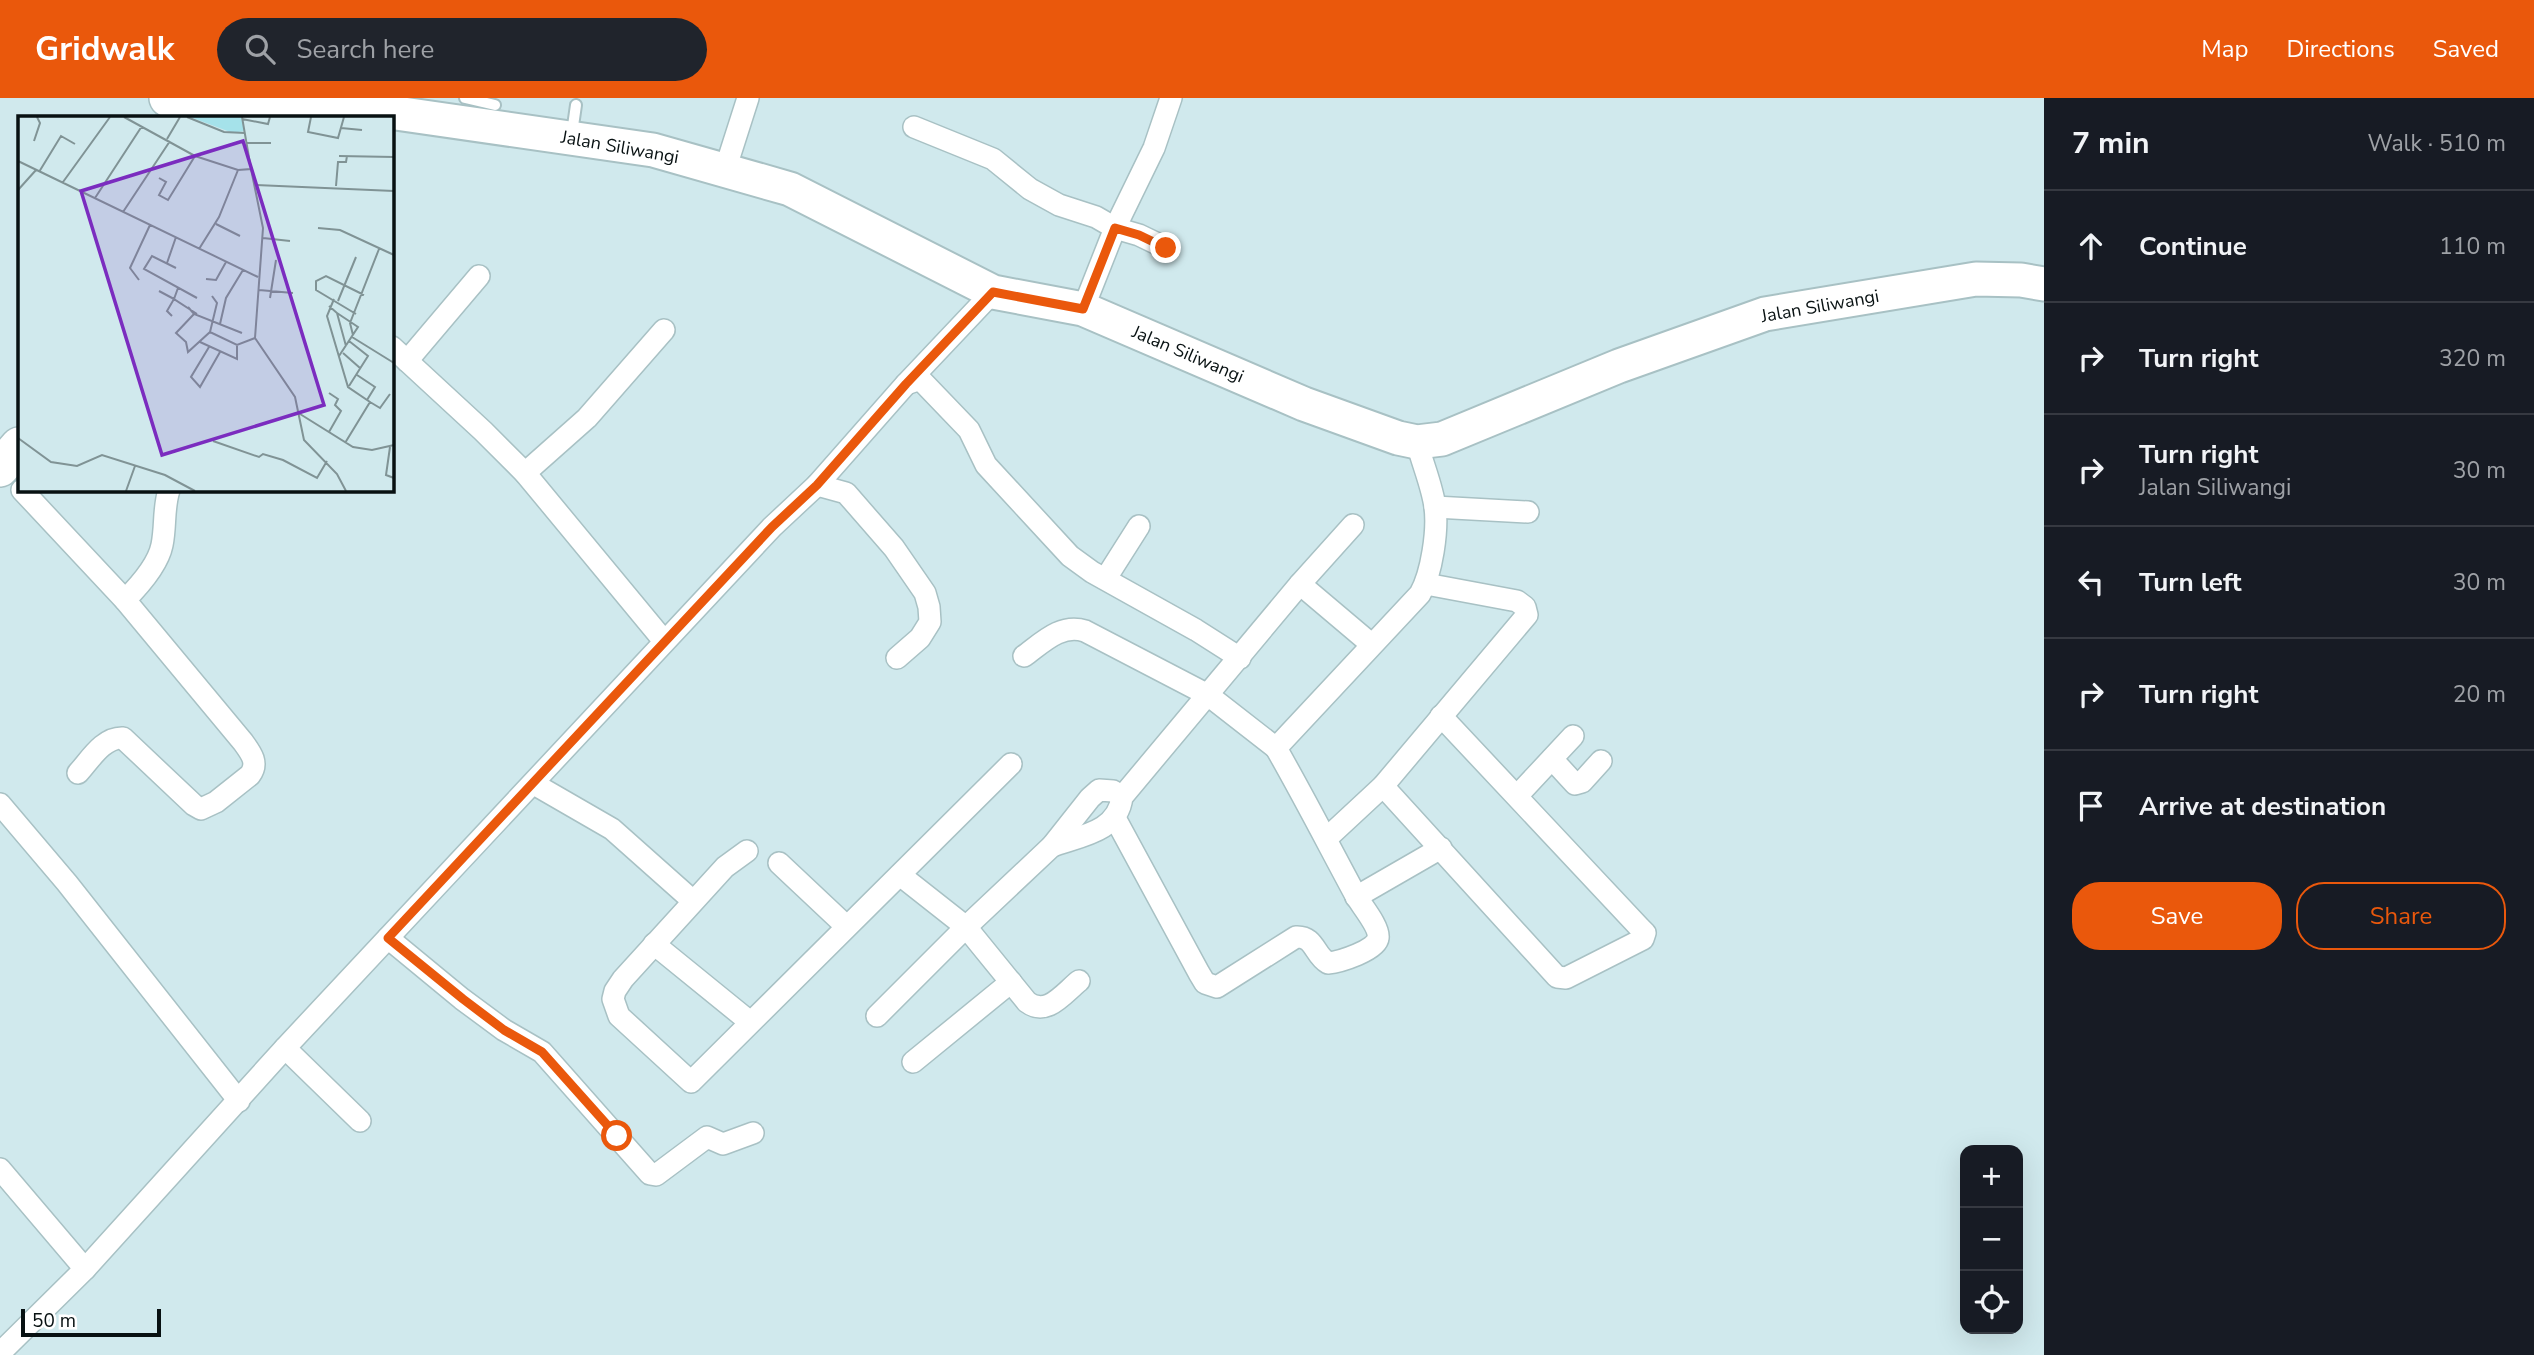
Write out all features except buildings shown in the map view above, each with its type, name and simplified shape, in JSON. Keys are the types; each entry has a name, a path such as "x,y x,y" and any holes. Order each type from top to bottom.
{"highway":[{"path":"168,98 215,110"},
{"path":"0,469 18,447"}],"main road":[{"name":"Jalan Siliwangi","path":"215,110 333,104 494,110 571,138 653,150 790,189 993,292 1083,309 1304,404 1398,438 1417,442 1442,439 1619,366 1765,314 1976,279 2021,280 2044,284"}],"street":[{"path":"725,170 748,98"},
{"path":"1083,309 1115,228 1154,148 1171,98"},
{"path":"914,127 993,159 1030,189 1059,205 1096,217 1115,228 1139,235 1166,248"},
{"path":"479,276 399,354 524,473 664,641"},
{"path":"0,1353 85,1269 285,1048 534,784 664,641 772,527 817,485 906,384 993,292"},
{"path":"524,473 594,410 664,330"},
{"path":"906,384 920,379 969,430 986,465 1070,556 1092,572 1240,658"},
{"path":"1276,748 1420,594 1426,584 1431,570 1435,507 1417,442"},
{"path":"0,469 18,486"},
{"path":"817,485 846,493 894,548 925,593 930,622 920,638 897,658"},
{"path":"24,492 125,600 243,742 255,761 254,770 216,802 201,809 123,738 116,737 102,746 79,773"},
{"path":"125,600 141,583 162,548 164,506 168,492"},
{"path":"1435,507 1528,512"},
{"path":"1052,846 1106,826 1115,818 1122,797 1300,584 1353,525"},
{"path":"1106,578 1139,526"},
{"path":"1300,584 1371,644"},
{"path":"1327,838 1383,786 1527,615 1525,607 1517,601 1426,584"},
{"path":"1024,656 1053,635 1065,629 1076,628 1208,695 1276,748 1327,838 1356,897 1378,932 1378,940 1373,947 1328,963 1323,961 1311,941 1303,936 1296,937 1217,987 1210,985 1199,973 1115,818"},
{"path":"1383,786 1557,977 1566,978 1643,939 1645,933 1441,716"},
{"path":"1517,796 1573,736"},
{"path":"1552,758 1575,784 1582,782 1601,761"},
{"path":"747,851 725,867 615,991 614,1006 619,1016 691,1082 1011,764"},
{"path":"534,784 612,829 693,901"},
{"path":"877,1016 1052,846 1090,798 1099,790 1114,791 1122,797"},
{"path":"0,804 67,883 239,1101"},
{"path":"1356,897 1441,848"},
{"path":"779,863 846,926"},
{"path":"900,876 966,927 1027,1002 1035,1008 1044,1008 1079,981"},
{"path":"388,938 504,1030 542,1052 650,1174 656,1175 708,1137 723,1144 753,1133"},
{"path":"654,944 750,1022"},
{"path":"913,1062 1011,982"},
{"path":"285,1048 360,1121"},
{"path":"0,1170 85,1269"}],"lane":[{"path":"465,98 494,110"},
{"path":"571,138 576,105"}],"route":[{"path":"617,1136 542,1052 504,1030 388,938 534,784 664,641 772,527 817,485 906,384 993,292 1083,309 1115,228 1139,235 1166,248"}]}
